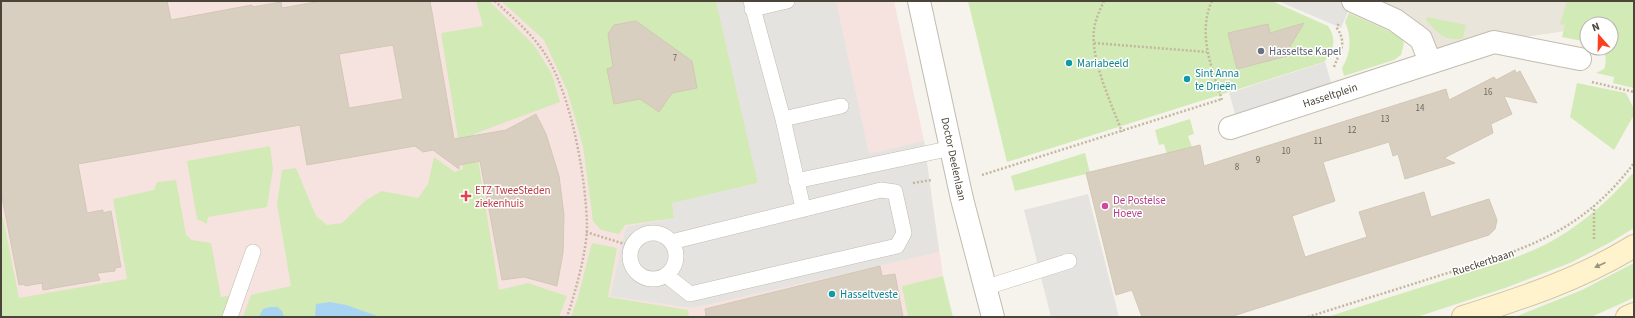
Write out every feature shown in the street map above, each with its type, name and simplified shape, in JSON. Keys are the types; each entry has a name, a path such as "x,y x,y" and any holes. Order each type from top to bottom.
{"main road":[{"path":"1463,317 1560,284 1616,258 1634,246"},
{"path":"1626,317 1634,314"}],"street":[{"name":"Doctor Deelenlaan","path":"919,1 958,177 992,317"},
{"path":"1352,1 1395,20 1421,39 1430,62"},
{"name":"Hasseltplein","path":"1230,128 1494,42 1580,59"}],"lane":[{"path":"787,1 751,5 783,119 803,208"},
{"path":"783,119 841,106"},
{"path":"796,181 952,148"},
{"path":"666,275 690,294 898,246 904,233 894,192 881,190 803,208 671,242"},
{"path":"654,233 663,236 671,242 675,250 676,259 672,268 666,275 658,279 648,279 640,276 634,270 630,263 631,246 636,240 644,234 654,233"},
{"path":"230,317 253,252"},
{"path":"984,288 1069,261"}],"path":[{"path":"495,1 532,36 544,53 568,104 585,192 586,232 582,257 567,317"},
{"path":"1104,1 1096,22 1094,43 1096,57 1122,132"},
{"path":"1212,1 1206,13 1207,52 1230,128"},
{"path":"1340,21 1337,28 1342,42 1342,53 1334,67 1342,91"},
{"path":"1094,43 1207,52"},
{"path":"1580,59 1586,81 1634,92"},
{"path":"894,192 908,183 984,175 1222,99"},
{"name":"Rueckertbaan","path":"1308,317 1517,251 1569,225 1594,206 1624,177 1634,163"},
{"path":"1594,206 1594,268"},
{"path":"586,232 631,246"}],"shaded area":[{"name":"ETZ TweeSteden ziekenhuis","path":"1,1 894,1 924,141 943,276 903,286 908,317 1,317"},
{"path":"716,1 836,1 869,154 924,141 939,252 692,308 610,296 626,227 674,218 672,203 758,183"},
{"path":"1278,1 1337,1 1350,7 1341,28"},
{"path":"1331,1 1601,1 1592,16 1579,16 1579,29 1433,50"},
{"path":"1325,62 1333,89 1237,120 1229,93"},
{"path":"1088,194 1119,317 1051,317 1024,210"}],"green space":[{"path":"476,1 489,1 534,45 552,74 560,102 474,134 499,290 528,283 567,296 559,317 243,317 251,295 291,286 277,204 282,170 296,168 316,216 327,225 342,223 366,200 382,191 418,198 428,184 434,157 455,172 463,169 441,33 483,26"},
{"path":"501,1 716,1 758,183 673,203 674,218 625,225 619,234 601,230 593,221 583,146 567,90 544,40"},
{"path":"968,1 1272,1 1328,26 1333,35 1333,44 1330,53 1324,62 1007,162"},
{"path":"1567,1 1634,1 1634,88 1613,83 1614,77 1596,73 1604,69 1605,56 1619,56 1619,16 1579,16 1579,40 1562,37 1565,25 1560,24"},
{"path":"1349,13 1400,36 1404,43 1401,55 1394,60 1344,76 1342,68 1350,45 1349,34 1345,22"},
{"path":"1427,17 1466,25 1463,38 1446,38 1434,29 1426,20"},
{"path":"1577,83 1626,93 1634,109 1634,115 1614,150 1570,117"},
{"path":"1190,119 1194,134 1188,136 1192,147 1167,154 1164,144 1159,145 1155,130"},
{"path":"270,146 273,169 267,207 208,217 207,224 197,219 187,161"},
{"path":"1085,153 1090,173 1015,191 1011,176"},
{"path":"1632,174 1634,175 1634,228 1611,242 1570,263 1505,288 1417,317 1327,317 1497,264 1534,250 1557,238 1588,217"},
{"path":"176,180 186,235 192,240 211,243 221,297 234,295 224,317 1,317 1,218 3,218 19,298 127,279 113,199 154,190 157,182"},
{"path":"592,243 617,248 608,297 688,310 689,317 571,317 578,297"},
{"path":"1634,263 1634,297 1629,300 1591,317 1515,317 1582,290"},
{"path":"943,276 953,317 908,317 902,286"}],"water":[{"path":"330,302 346,305 380,317 315,317 316,304"},
{"path":"277,307 282,311 284,317 259,317 263,309"}],"building":[{"name":"ETZ TweeSteden ziekenhuis","path":"1,1 167,1 171,20 252,5 252,7 281,2 282,8 321,1 430,1 454,139 506,130 536,114 546,134 559,176 564,215 563,253 557,286 524,277 502,280 480,161 459,165 459,169 433,150 423,152 415,146 307,165 300,125 78,164 87,213 103,210 103,213 111,211 121,267 115,268 115,271 97,273 100,280 43,290 42,283 25,286 25,284 19,285 1,192","holes":["393,45 403,99 349,108 339,54"]},
{"path":"636,21 692,61 697,88 672,93 659,112 640,99 614,104 607,69 613,67 608,34 614,25"},
{"name":"Hasseltse Kapel","path":"1304,23 1289,48 1291,55 1237,69 1228,33 1268,24 1270,33"},
{"path":"1515,70 1516,73 1520,71 1537,103 1504,96 1512,114 1491,124 1493,133 1444,158 1455,163 1405,179 1398,154 1393,156 1389,142 1323,162 1335,201 1292,216 1305,257 1367,237 1359,212 1424,192 1431,217 1489,199 1497,220 1495,229 1489,235 1230,317 1142,317 1132,290 1116,295 1086,173 1200,145 1204,166 1446,89 1449,100 1494,77 1496,80"},
{"name":"Hasseltveste","path":"880,266 882,276 895,274 903,317 706,317 705,309"}],"place":[{"name":"Hasseltse Kapel","path":"1261,51"},
{"name":"Mariabeeld","path":"1069,63"},
{"name":"Sint Anna te Drieën","path":"1187,79"},
{"name":"ETZ TweeSteden ziekenhuis","path":"466,196"},
{"name":"De Postelse Hoeve","path":"1105,206"},
{"name":"Hasseltveste","path":"832,294"}]}
